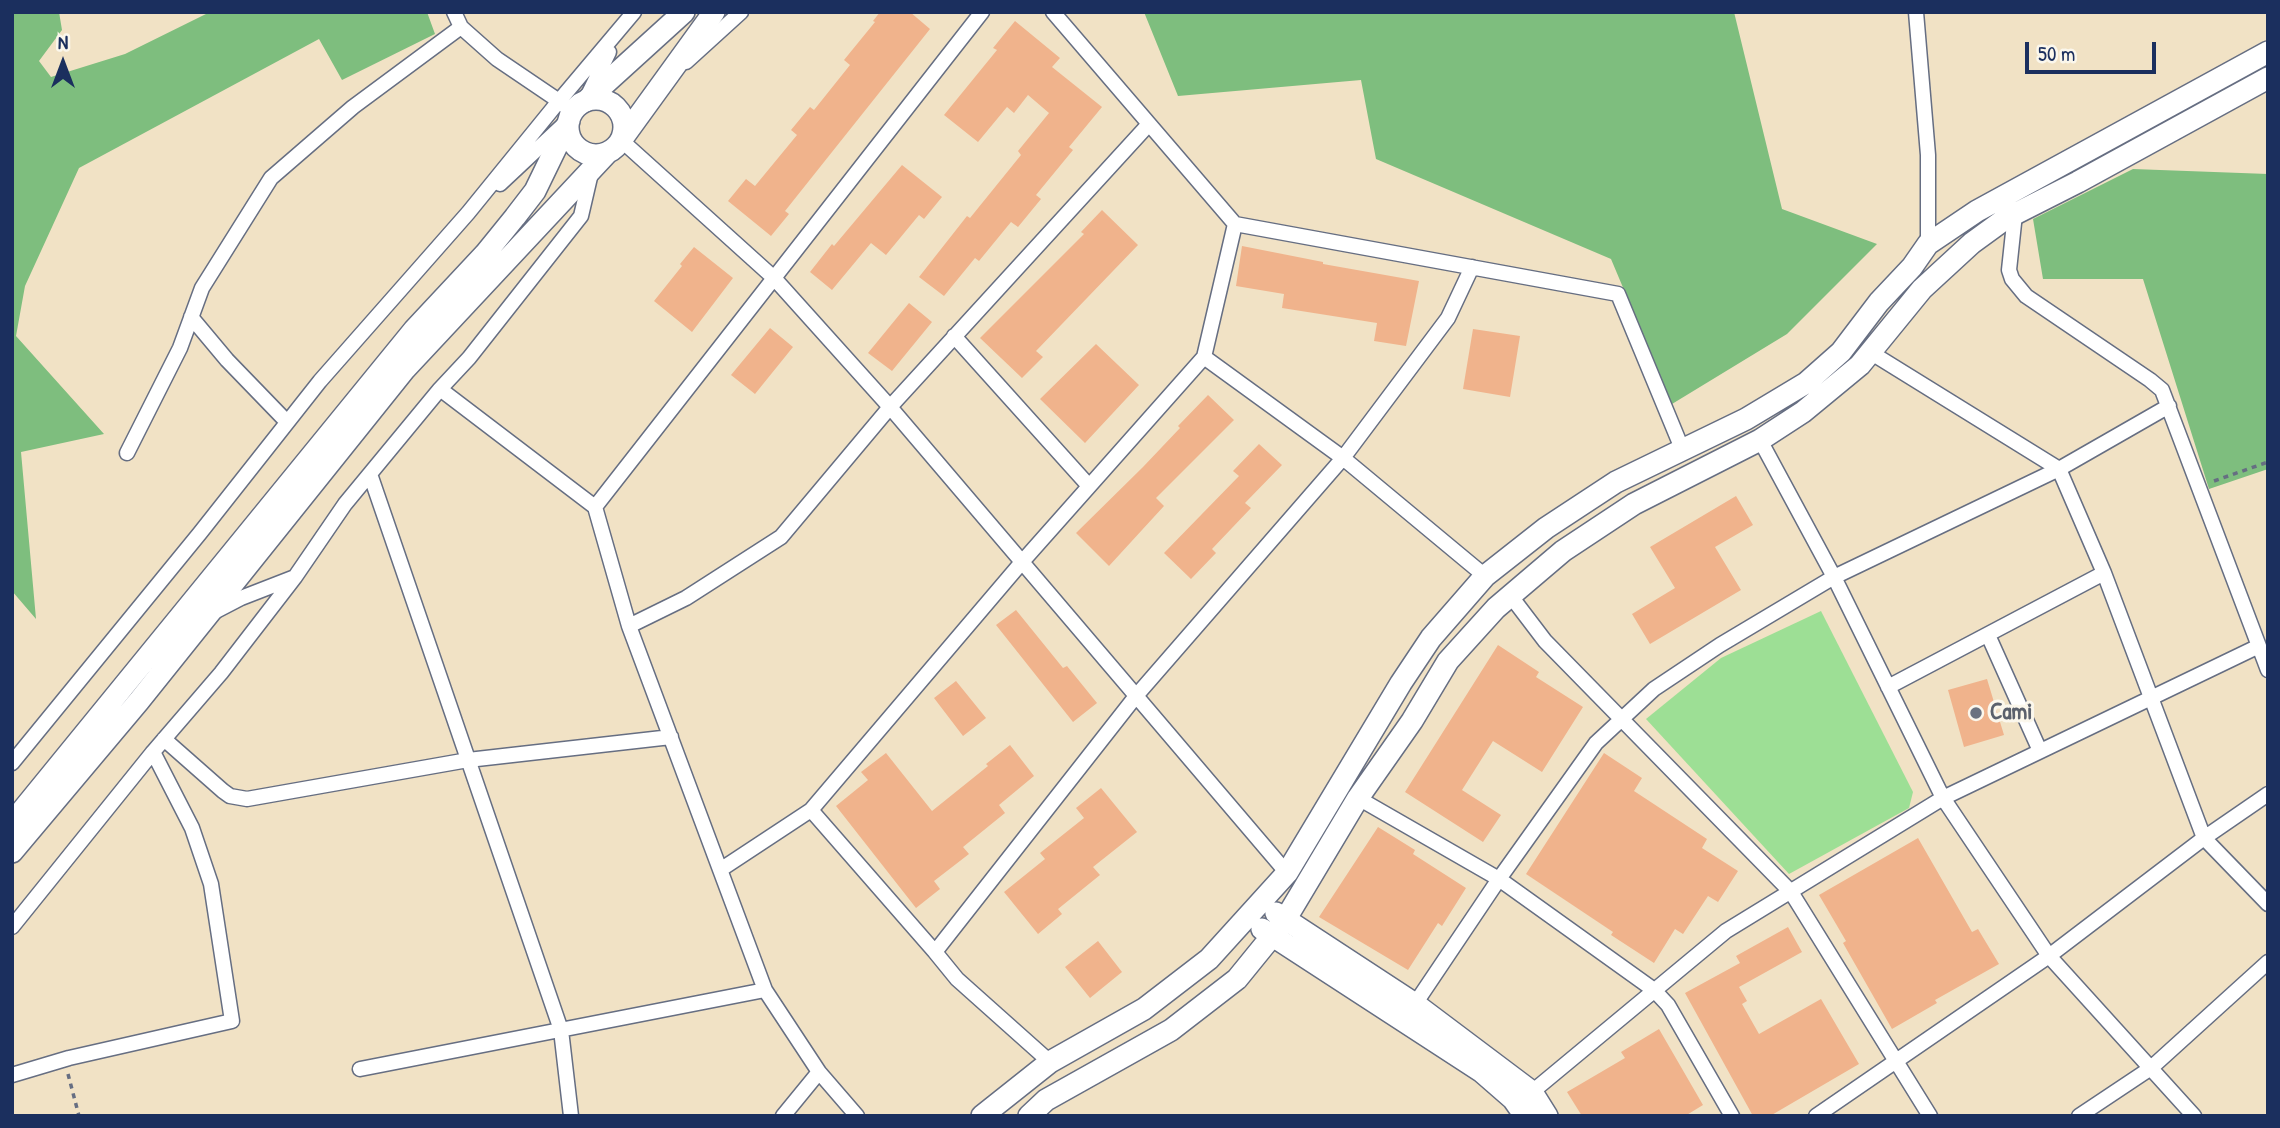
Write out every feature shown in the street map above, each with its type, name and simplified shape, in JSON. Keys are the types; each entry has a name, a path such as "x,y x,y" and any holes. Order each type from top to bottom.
{"street":[{"path":"454,12 461,27 497,59 572,109 605,100 614,105 624,121 614,146 599,155 582,151 570,138 572,109"},
{"path":"12,763 320,381 468,213 572,109 684,12"},
{"path":"12,852 208,615 405,369 614,146 714,12"},
{"path":"664,81 741,12"},
{"path":"595,507 982,12"},
{"path":"1054,12 1235,224 1618,294 1683,451"},
{"path":"1916,12 1928,155 1928,244"},
{"path":"468,213 572,109 632,15"},
{"path":"12,823 414,330 485,254 535,191 572,109 632,15"},
{"path":"127,453 180,348 202,288 271,178 352,107 461,27"},
{"path":"982,1116 1050,1062 1144,1009 1209,958 1287,873 1401,683 1431,639 1485,576 1546,528 1616,482 1746,419 1806,383 1841,352 1928,244 1977,211 2268,52"},
{"path":"1029,1116 1046,1100 1171,1030 1237,979 1279,928 1357,798 1412,720 1448,661 1510,595 1563,551 1634,504 1760,440 1803,412 1860,365 1922,289 1972,243 2015,214 2268,78"},
{"path":"629,626 685,598 781,537 890,407 1149,124"},
{"path":"614,146 774,278 890,407 1287,873"},
{"path":"12,927 220,673 295,577 345,504 469,358 581,216 592,169"},
{"path":"2015,214 2009,270 2012,279 2026,296 2162,390 2268,670"},
{"path":"720,870 811,810 1021,562 1204,357 1235,224"},
{"path":"935,952 1136,696 1343,458 1448,318 1472,267"},
{"path":"191,317 227,360 287,422"},
{"path":"954,336 1089,486"},
{"path":"1870,352 2059,469 2104,573 2204,838 2268,905"},
{"path":"1204,357 1343,458 1485,576"},
{"path":"440,389 595,507 629,626 765,990 819,1072 857,1116"},
{"path":"1415,1004 1499,879 1596,743 1654,689 1720,645 1834,576 2059,469 2169,406"},
{"path":"1760,440 1834,576 1943,798 2049,956 2194,1116"},
{"path":"370,474 561,1030 571,1116"},
{"path":"1888,687 2104,573"},
{"path":"208,615 241,598 295,577"},
{"path":"1510,595 1545,641 1791,892 1930,1116"},
{"path":"1988,635 2040,751"},
{"path":"1532,1091 1726,932 1943,798 2259,646"},
{"path":"164,739 223,791 230,796 247,799 468,760 671,737"},
{"path":"12,1075 69,1058 232,1021 211,884 192,828 153,752"},
{"path":"1816,1116 2049,956 2204,838 2268,794"},
{"path":"1357,798 1499,879 1654,990 1668,1005 1731,1116"},
{"path":"811,810 957,979 1050,1062"},
{"path":"1253,910 1482,1072 1513,1099 1525,1116"},
{"path":"1279,928 1415,1004 1532,1091 1547,1116"},
{"path":"2079,1116 2151,1068 2268,962"},
{"path":"360,1069 765,990"},
{"path":"783,1116 819,1072"}],"path":[{"path":"2199,486 2268,462"},
{"path":"69,1058 68,1079 79,1116"}],"green space":[{"path":"12,12 59,12 62,30 39,61 51,77 125,54 210,12 427,12 435,34 342,80 319,39 79,168 25,286 16,336 104,434 21,452 36,619 12,591"},
{"path":"1144,12 1734,12 1782,209 1877,244 1787,334 1672,404 1611,259 1376,159 1361,80 1178,96"},
{"path":"2133,169 2268,174 2268,469 2209,489 2143,279 2043,279 2033,219"},
{"path":"1821,611 1913,792 1909,808 1789,874 1646,719 1721,658"}],"building":[{"path":"880,12 910,12 930,29 785,211 789,214 771,236 728,201 746,179 755,186 797,135 791,130 810,107 814,110 850,65 844,60"},
{"path":"1015,21 1060,58 1052,67 1102,107 1069,147 1073,150 1036,195 1041,199 1018,227 1011,222 979,261 975,258 944,296 919,277 967,216 970,218 1021,155 1018,151 1049,113 1028,95 1014,113 1007,107 978,142 944,115 997,50 993,48"},
{"path":"902,165 942,197 924,219 919,215 886,255 871,243 832,290 810,272"},
{"path":"1102,210 1138,245 1036,351 1043,357 1022,378 980,338 1084,234 1081,232"},
{"path":"1242,246 1419,281 1406,346 1374,341 1377,323 1282,308 1284,294 1236,286"},
{"path":"694,247 733,278 692,332 654,301"},
{"path":"909,303 932,322 892,371 868,353"},
{"path":"770,328 793,347 755,394 731,375"},
{"path":"1473,329 1520,336 1510,397 1463,389"},
{"path":"1096,344 1139,385 1085,443 1040,399"},
{"path":"1208,395 1234,420 1156,498 1164,506 1109,566 1076,533 1143,467"},
{"path":"1259,444 1282,465 1245,503 1251,508 1212,549 1216,553 1191,579 1164,553 1239,476 1233,471"},
{"path":"1736,496 1753,525 1715,547 1741,590 1650,644 1632,614 1675,588 1650,547"},
{"path":"1016,610 1063,668 1067,666 1097,703 1073,722 996,625"},
{"path":"1498,645 1539,672 1536,677 1583,707 1542,772 1493,741 1462,790 1501,815 1483,842 1405,792"},
{"name":"Cami","path":"1987,679 2004,735 1964,747 1948,690"},
{"path":"956,681 986,718 963,736 934,698"},
{"path":"1010,745 1034,776 999,805 1005,813 963,847 969,854 934,881 940,889 916,908 836,806 868,780 861,772 886,753 932,811"},
{"path":"1604,753 1642,778 1634,791 1707,839 1702,848 1738,871 1718,902 1708,896 1683,934 1675,929 1654,963 1526,874"},
{"path":"1101,788 1137,832 1093,867 1100,875 1058,909 1062,914 1038,934 1004,892 1045,859 1040,853 1084,818 1076,808"},
{"path":"1378,827 1415,850 1413,854 1466,888 1442,926 1438,923 1408,970 1319,917"},
{"path":"1918,838 1972,932 1978,929 1999,964 1935,1000 1937,1003 1892,1029 1819,895"},
{"path":"1788,927 1802,952 1739,987 1747,1001 1742,1004 1759,1034 1821,999 1859,1064 1770,1116 1753,1116 1685,993 1740,963 1736,956"},
{"path":"1098,941 1122,972 1090,998 1065,967"},
{"path":"1659,1029 1703,1105 1685,1116 1582,1116 1567,1092 1625,1058 1621,1052"}],"place":[{"name":"Cami","path":"1976,713"}]}
